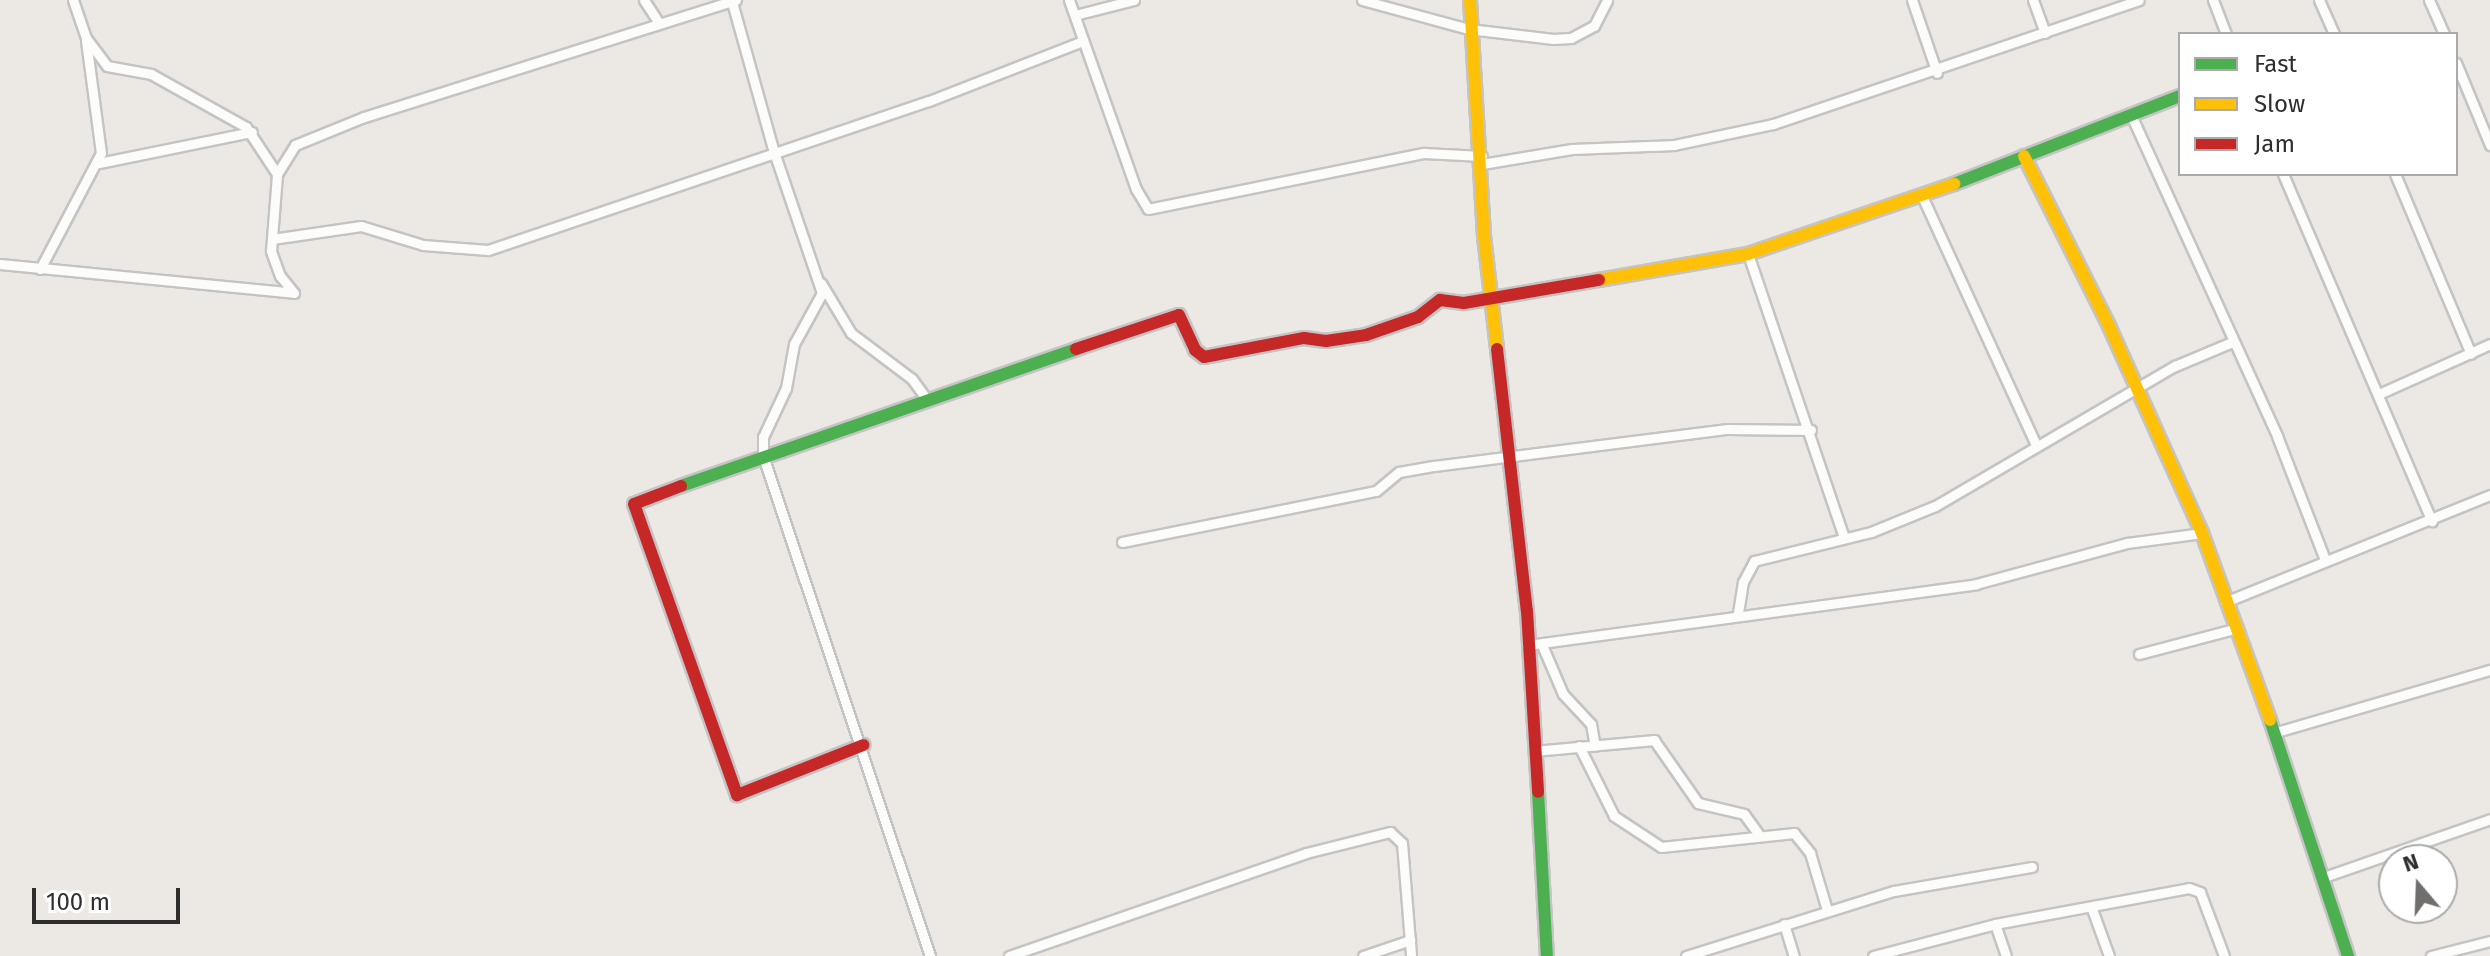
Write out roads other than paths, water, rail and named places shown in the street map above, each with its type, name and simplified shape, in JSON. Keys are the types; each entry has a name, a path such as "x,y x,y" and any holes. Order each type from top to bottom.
{"street":[{"path":"40,269 99,163 86,38 73,0"},
{"path":"644,0 659,23"},
{"path":"1069,0 1136,189 1148,209 1424,153 1482,160 1572,149 1714,138 1937,73 2139,0"},
{"path":"1075,15 1134,0"},
{"path":"1362,0 1469,29 1571,38 1594,26 1607,0"},
{"path":"1470,0 1469,29 1478,83 1491,298 1527,611 1547,956"},
{"path":"1912,0 1937,73"},
{"path":"2033,0 2045,33"},
{"path":"2213,0 2225,32"},
{"path":"2319,0 2333,32"},
{"path":"2429,0 2443,32"},
{"path":"0,264 294,293 273,261 272,239 277,174 295,145 364,117 734,1 774,152 820,281 851,333 912,379 926,398"},
{"path":"86,38 112,69 151,74 252,132 277,174"},
{"path":"272,239 361,226 423,245 479,252 774,152 1083,41"},
{"path":"2458,68 2490,145"},
{"path":"863,745 737,795 632,509 636,502 926,398 1181,315 1195,350 1204,357 1304,338 1326,341 1366,335 1418,317 1440,300 1491,298 1748,254 1922,196 2178,97"},
{"path":"2131,115 2277,436 2325,560"},
{"path":"99,163 252,132"},
{"path":"2024,156 2202,533 2225,602 2238,628 2348,956"},
{"path":"2284,176 2381,393 2432,521"},
{"path":"2396,176 2471,354"},
{"path":"1922,196 2036,445"},
{"path":"1748,254 1811,430 1844,538"},
{"path":"820,281 820,298 794,344 786,388 763,437 763,456 775,505 863,745 930,956"},
{"path":"1738,613 1743,582 1754,561 1844,538 1935,506 2036,445 2138,392 2175,366 2232,342"},
{"path":"2381,393 2490,344"},
{"path":"1122,542 1376,491 1401,472 1728,429 1811,430"},
{"path":"2225,602 2490,495"},
{"path":"1527,645 1738,613 1976,584 2127,543 2202,533"},
{"path":"2139,654 2238,628"},
{"path":"1542,645 1563,694 1591,724 1595,746"},
{"path":"2273,733 2490,670"},
{"path":"1534,751 1654,740 1698,803 1744,814 1759,835"},
{"path":"1579,746 1614,816 1661,847 1694,847 1787,830 1804,843 1827,910"},
{"path":"2321,878 2490,819"},
{"path":"1009,956 1306,853 1390,832 1402,843 1411,956"},
{"path":"1686,956 1827,910 1933,882 2032,867"},
{"path":"1873,956 1900,953 1995,924 2195,889 2224,956"},
{"path":"2092,909 2109,956"},
{"path":"1784,924 1794,956"},
{"path":"1995,924 2006,956"},
{"path":"1363,956 1410,940"},
{"path":"2431,956 2490,941"},
{"path":"2477,945 2481,956"}]}
